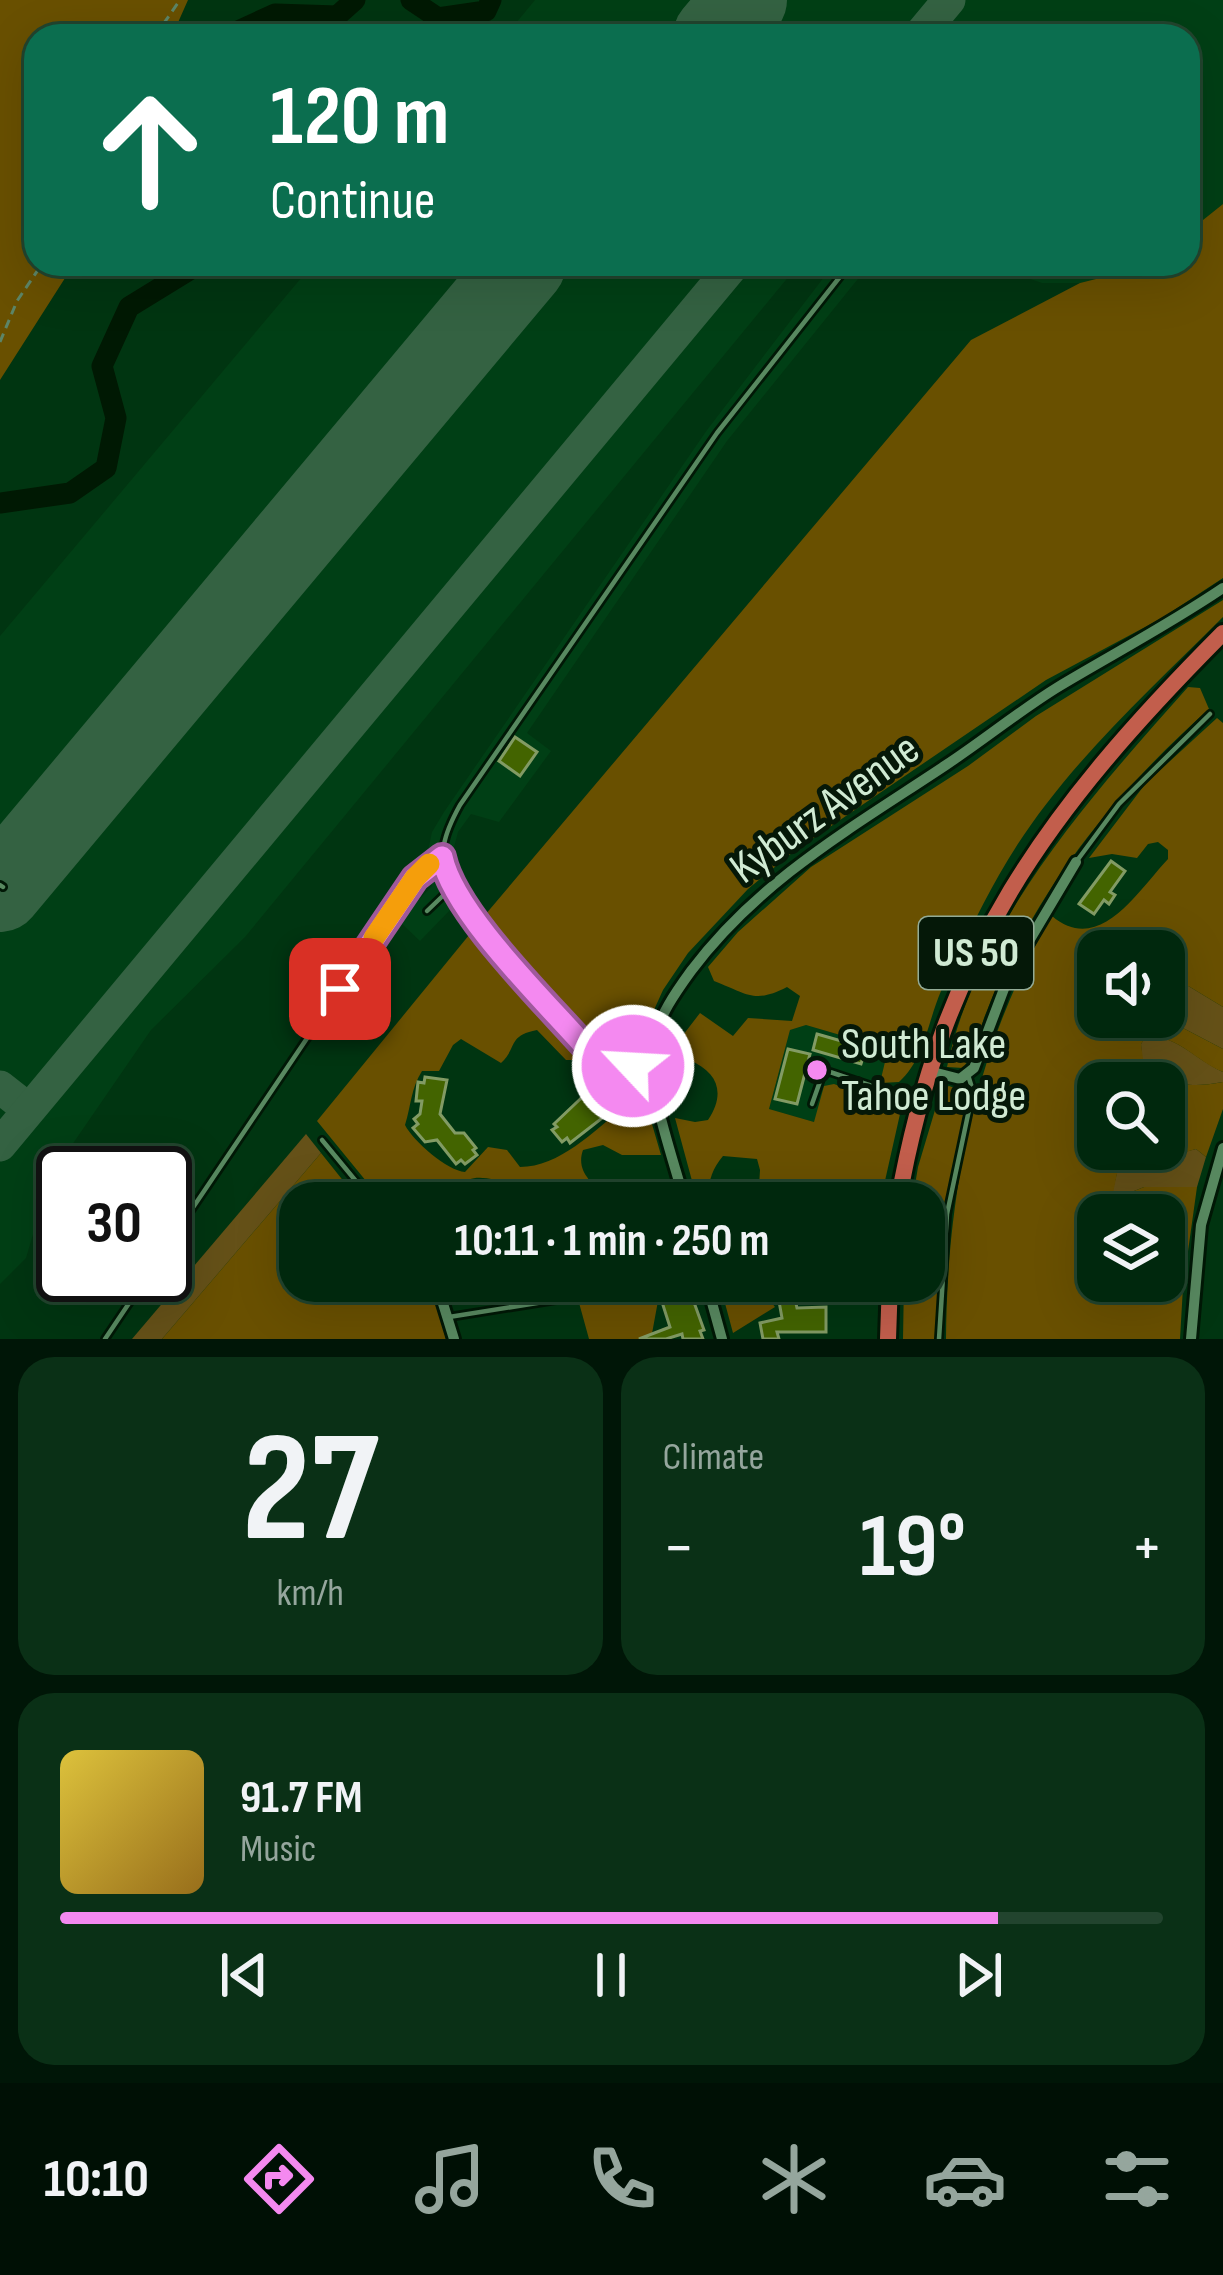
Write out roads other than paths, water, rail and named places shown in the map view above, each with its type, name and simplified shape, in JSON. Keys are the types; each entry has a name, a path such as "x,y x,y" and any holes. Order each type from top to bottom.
{"highway":[{"name":"US 50","path":"902,1182 928,1071 984,935 1034,851 1095,768 1223,633"},
{"path":"887,1339 889,1302"}],"street":[{"name":"Kyburz Avenue","path":"650,1064 658,1028 679,988 721,934 766,889 1029,705 1223,588"},
{"path":"928,1071 960,1079 974,1068 1010,973 1076,862"},
{"path":"588,1050 614,1063 650,1064 681,1182"},
{"path":"1191,1339 1201,1225 1223,1148"},
{"path":"443,1302 454,1339"},
{"path":"712,1302 722,1339"}],"lane":[{"path":"588,1050 452,886 442,857 448,826 717,433 841,276"},
{"path":"1076,862 1119,804 1210,714"},
{"path":"192,1209 415,878 442,857"},
{"path":"427,911 452,886"},
{"path":"812,1104 823,1072 919,1102"},
{"path":"939,1339 947,1214 973,1090 968,1075"},
{"path":"322,1140 357,1182"},
{"path":"105,1339 130,1302"},
{"path":"448,1317 543,1302"}],"waterway":[{"path":"253,24 275,14 337,16 355,0"},
{"path":"411,0 438,18 486,11 491,0"},
{"path":"0,503 70,493 106,468 116,418 102,366 129,307 179,276"}],"place":[{"name":"South Lake Tahoe Lodge","path":"817,1070"}]}
